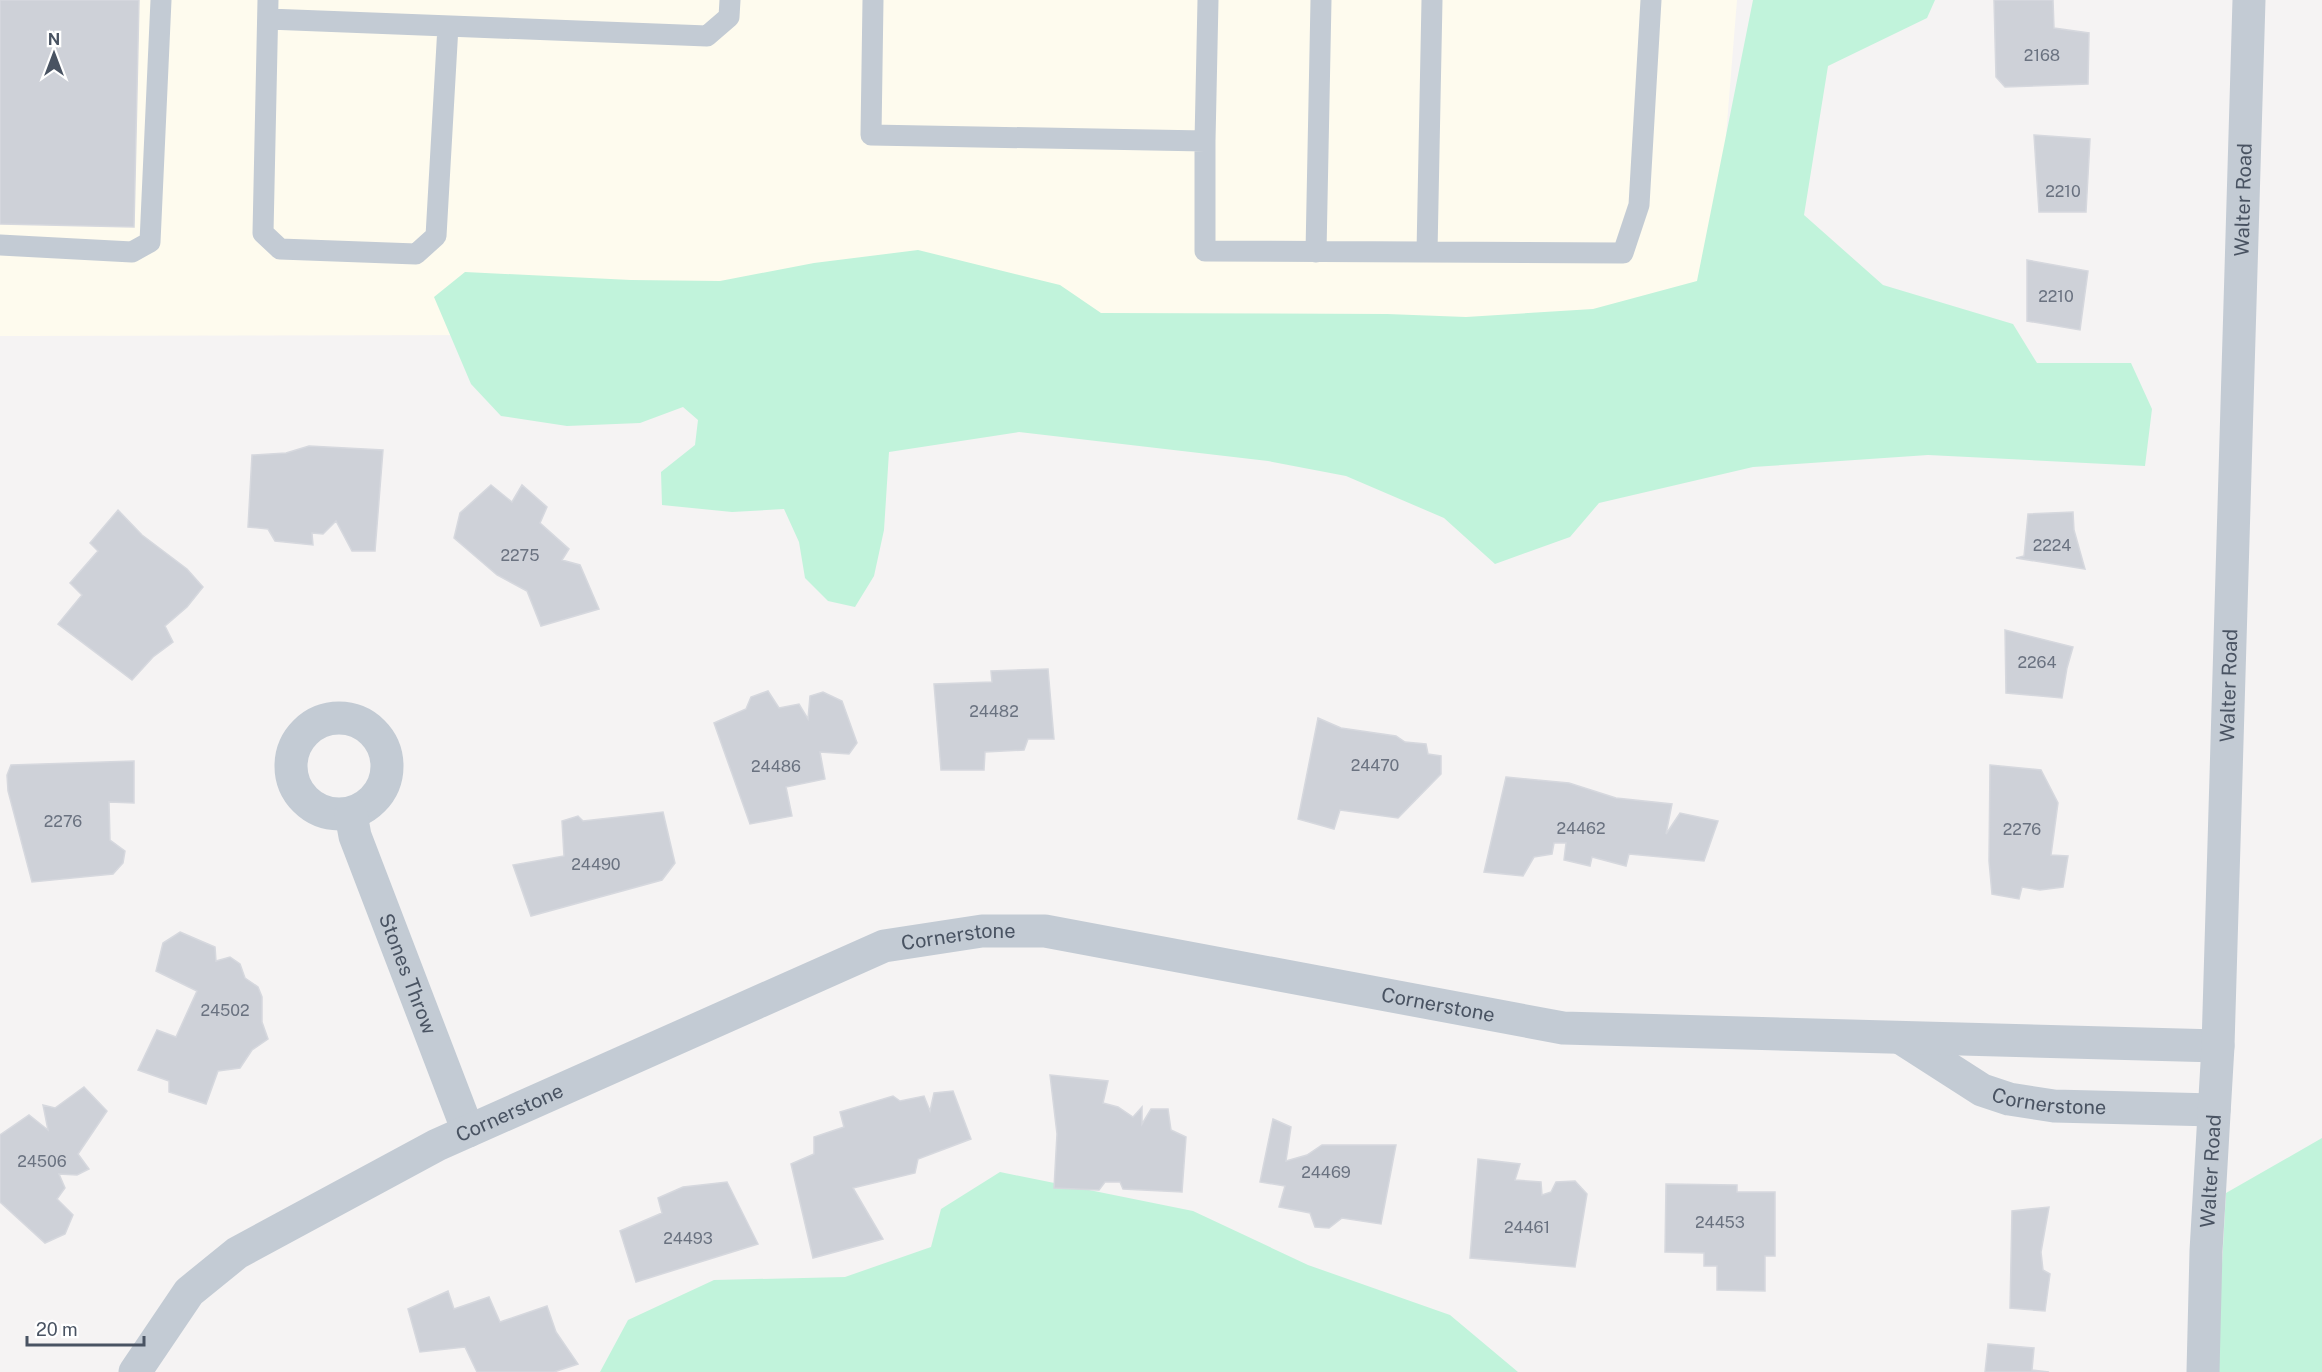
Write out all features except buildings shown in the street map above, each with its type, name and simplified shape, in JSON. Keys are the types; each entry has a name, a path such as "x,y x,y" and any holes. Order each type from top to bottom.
{"street":[{"name":"Walter Road","path":"2204,1372 2206,1251 2218,1046 2249,0"},
{"name":"Stones Throw","path":"351,814 355,836 468,1131"},
{"name":"Cornerstone","path":"135,1372 189,1292 237,1253 437,1145 884,946 982,931 1045,931 1563,1028 2218,1046"},
{"name":"Cornerstone","path":"1899,1037 1982,1090 2009,1099 2054,1106 2214,1110"}],"lane":[{"path":"0,245 132,252 150,242 161,0"},
{"path":"448,26 436,236 416,254 280,249 263,233 268,10 448,26 707,36 729,16 730,0"},
{"path":"873,0 871,135 1205,141"},
{"path":"1208,0 1205,251 1623,253 1639,205 1651,0"},
{"path":"1316,252 1321,0"},
{"path":"1426,252 1432,0"}],"shaded area":[{"path":"0,0 1737,0 1710,333 0,336"}],"green space":[{"path":"1753,0 1935,0 1927,18 1828,66 1804,215 1883,285 2013,324 2037,363 2131,363 2152,409 2145,466 1928,455 1753,467 1599,503 1570,537 1495,564 1444,518 1346,476 1268,461 1019,432 889,452 884,530 874,576 855,607 828,601 805,578 799,542 784,509 732,512 662,505 661,472 695,445 698,420 683,407 640,423 567,426 501,416 471,384 434,297 465,272 631,280 720,281 814,263 918,250 1060,285 1101,313 1387,314 1466,317 1593,309 1697,281"},
{"path":"2322,1138 2322,1372 2216,1372 2226,1193"},
{"path":"1000,1172 1193,1211 1308,1265 1450,1315 1518,1372 600,1372 628,1320 714,1280 845,1277 931,1247 941,1209"}]}
